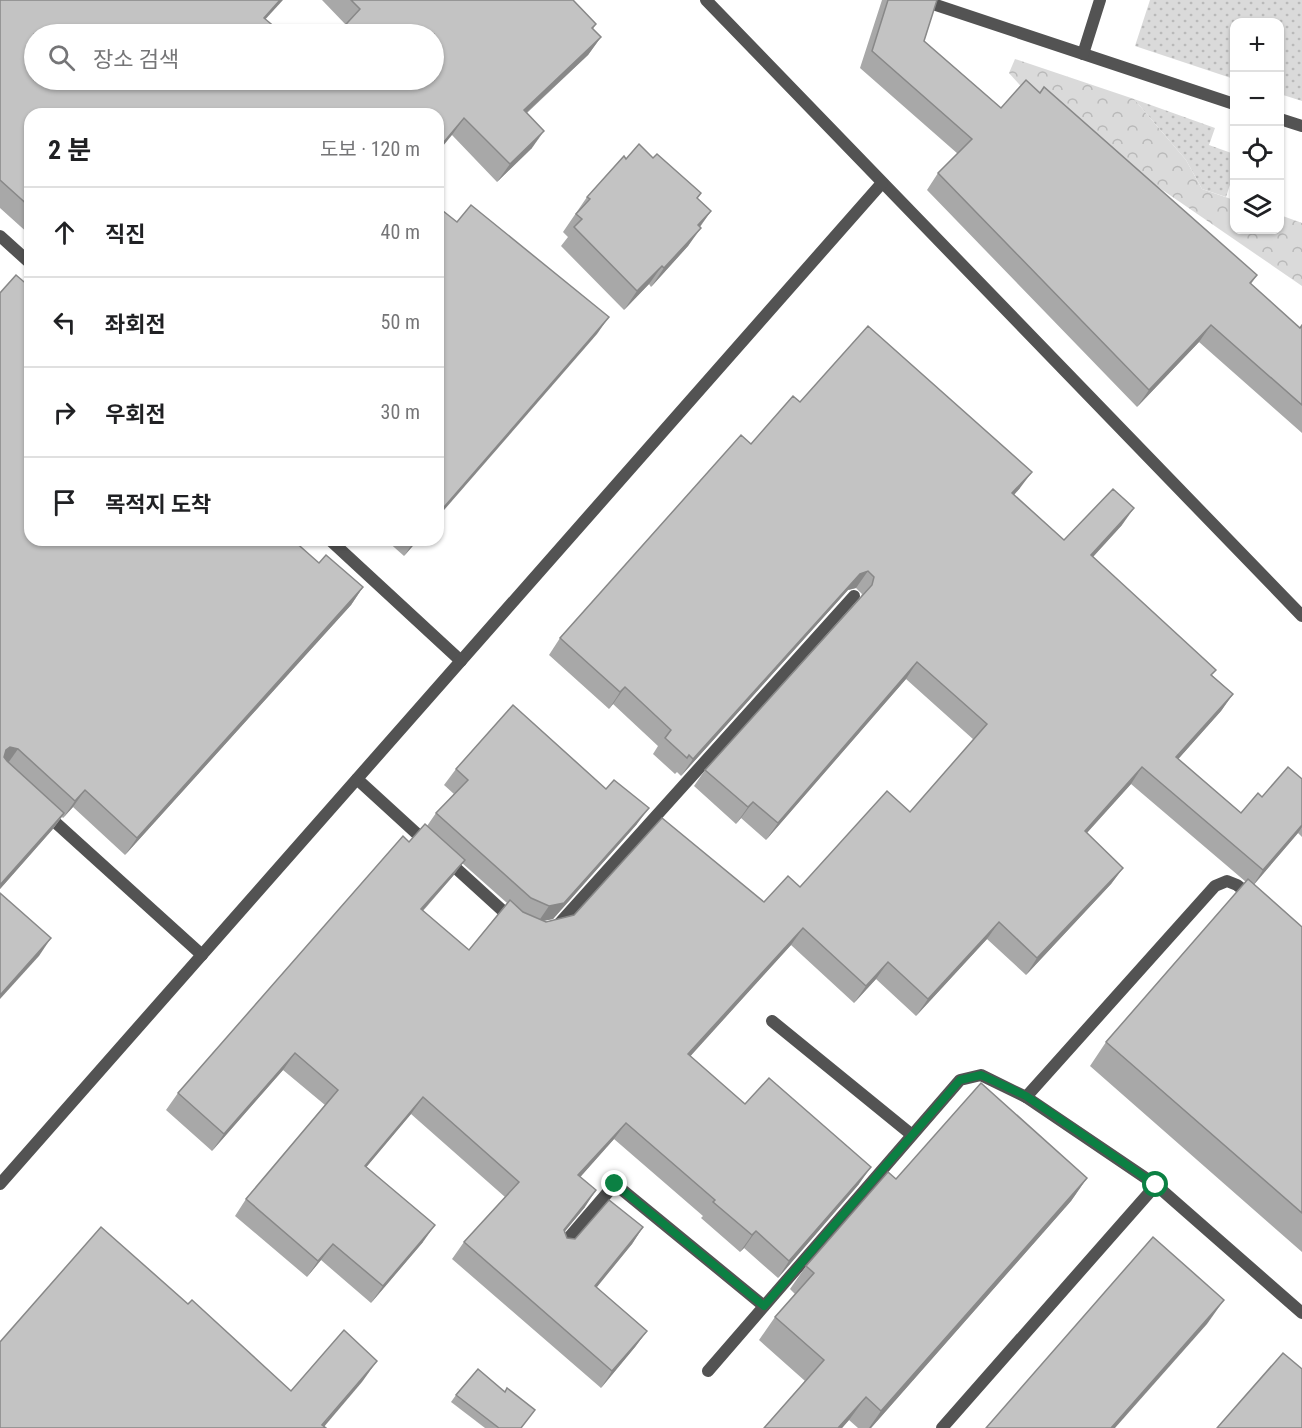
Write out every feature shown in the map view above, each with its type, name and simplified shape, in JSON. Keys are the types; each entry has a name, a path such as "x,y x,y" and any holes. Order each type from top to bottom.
{"street":[{"path":"706,0 1302,616"},
{"path":"921,0 1230,103"},
{"path":"1083,54 1100,0"},
{"path":"1284,120 1302,126"},
{"path":"0,1184 882,183"},
{"path":"0,236 24,258"},
{"path":"336,546 461,661"},
{"path":"537,931 557,926 854,596"},
{"path":"357,779 514,921 522,925"},
{"path":"35,804 202,955"},
{"path":"1026,1096 1215,886 1227,881 1237,885 1262,906"},
{"path":"772,1021 912,1135"},
{"path":"708,1371 960,1080 981,1075 1026,1096 1156,1185 1302,1312"},
{"path":"561,1248 615,1184 764,1306"},
{"path":"942,1428 1156,1185"}],"green space":[{"path":"1150,0 1302,0 1302,101 1284,95 1284,18 1230,18 1230,78 1135,46"},
{"path":"1015,59 1134,99 1186,160 1202,189 1230,199 1230,234 1284,234 1284,216 1302,223 1302,286 1036,103 1009,73"},
{"path":"1134,99 1215,128 1209,145 1230,153 1230,184 1226,197 1202,189 1186,160"}],"building":[{"path":"0,0 280,0 264,18 271,24 24,24 24,90 444,90 444,24 346,24 360,9 351,0 573,0 596,24 592,28 601,37 524,110 544,131 510,164 464,118 444,142 444,108 24,108 24,202 0,180"},
{"path":"888,0 937,0 924,41 1001,108 1026,80 1040,93 1044,87 1257,275 1250,283 1300,328 1302,325 1302,405 1211,325 1149,390 938,173 972,139 872,51"},
{"path":"639,144 653,158 657,154 701,193 697,198 711,211 698,225 701,228 664,268 662,266 637,291 574,227 582,219 576,214 590,199 587,197 624,156 626,159"},
{"path":"471,205 609,317 444,507 444,212 457,222"},
{"path":"16,275 24,282 24,546 300,546 319,563 326,555 363,587 137,838 85,790 75,801 18,749 10,747 6,750 4,757 7,761 64,813 0,885 0,293"},
{"path":"868,326 1032,472 1012,493 1064,540 1113,489 1134,508 1091,555 1216,670 1211,675 1233,694 1176,757 1241,813 1258,793 1262,797 1288,767 1302,779 1302,825 1263,870 1142,767 1085,831 1123,868 1037,958 999,922 928,999 888,962 866,986 803,928 688,1054 745,1104 769,1078 871,1167 789,1261 756,1231 752,1235 713,1202 715,1200 626,1123 578,1175 596,1190 564,1230 567,1238 575,1239 609,1200 643,1227 595,1286 647,1331 612,1371 464,1242 519,1182 423,1097 365,1166 435,1225 383,1286 333,1244 318,1261 246,1199 338,1090 295,1053 224,1134 178,1093 403,836 409,842 425,824 465,860 421,909 469,950 510,900 523,912 546,922 574,915 662,818 764,902 788,876 800,887 887,791 910,812 987,724 917,662 778,823 753,802 748,807 705,770 872,585 874,577 868,571 860,574 693,759 689,755 687,758 665,738 671,730 625,687 620,692 560,638 741,435 751,444 793,396 800,402"},
{"path":"513,705 606,789 614,780 649,808 564,903 549,906 531,898 436,813 468,780 456,769"},
{"path":"1248,879 1302,927 1302,1213 1106,1042"},
{"path":"0,893 51,938 0,995"},
{"path":"981,1083 1087,1178 881,1411 866,1397 838,1428 764,1428 824,1360 775,1317 814,1273 806,1266 888,1172 896,1179"},
{"path":"101,1227 188,1304 192,1300 291,1391 344,1330 377,1361 322,1425 326,1428 0,1428 0,1342"},
{"path":"1153,1237 1224,1300 1111,1428 986,1428"},
{"path":"1283,1353 1302,1369 1302,1428 1217,1428"},
{"path":"478,1369 505,1392 507,1388 535,1410 521,1428 499,1428 456,1395"}],"route":[{"path":"615,1184 764,1306 960,1080 981,1075 1026,1096 1156,1185"}]}
